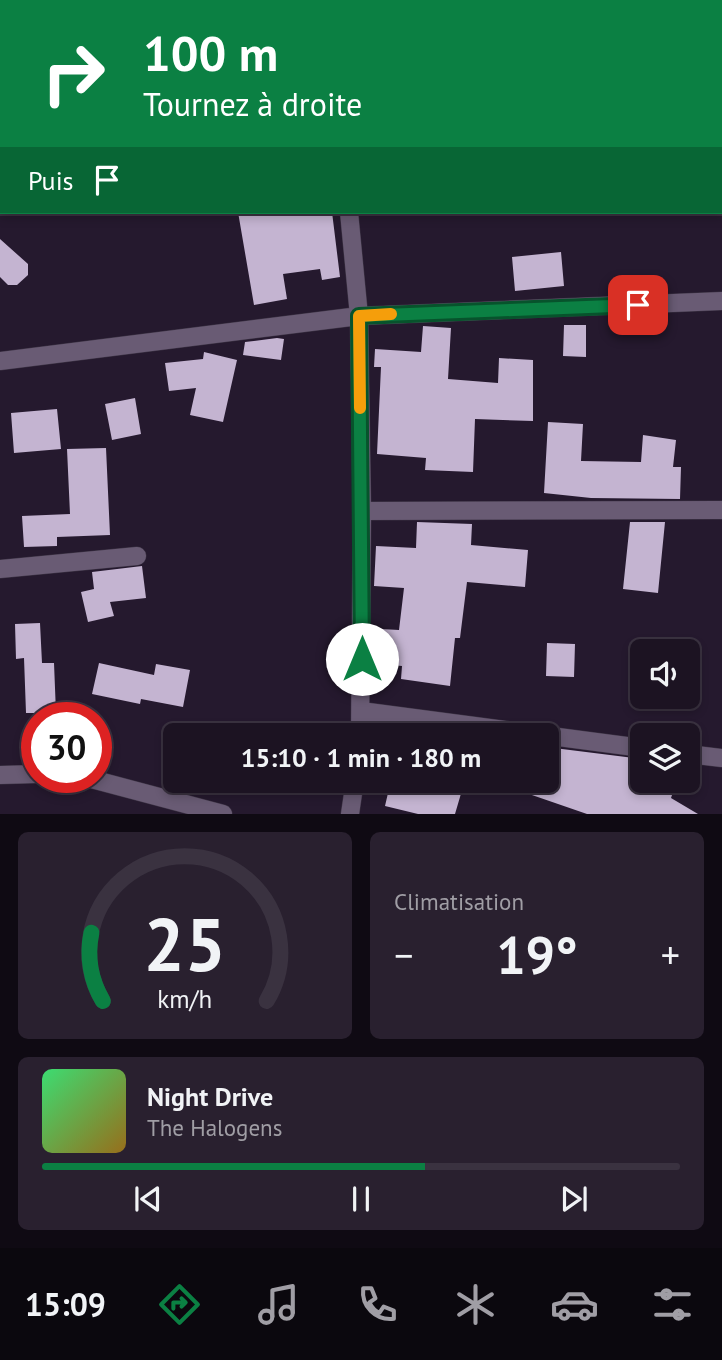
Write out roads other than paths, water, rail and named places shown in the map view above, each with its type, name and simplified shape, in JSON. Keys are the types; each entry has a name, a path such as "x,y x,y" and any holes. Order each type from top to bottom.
{"street":[{"path":"349,214 359,316 362,511 360,723"},
{"path":"0,361 359,316 722,301"},
{"path":"362,511 722,510"},
{"path":"0,569 137,556"},
{"path":"361,711 630,746"},
{"path":"700,755 722,758"},
{"path":"0,775 21,774"},
{"path":"112,784 223,814"},
{"path":"350,814 353,793"}]}
